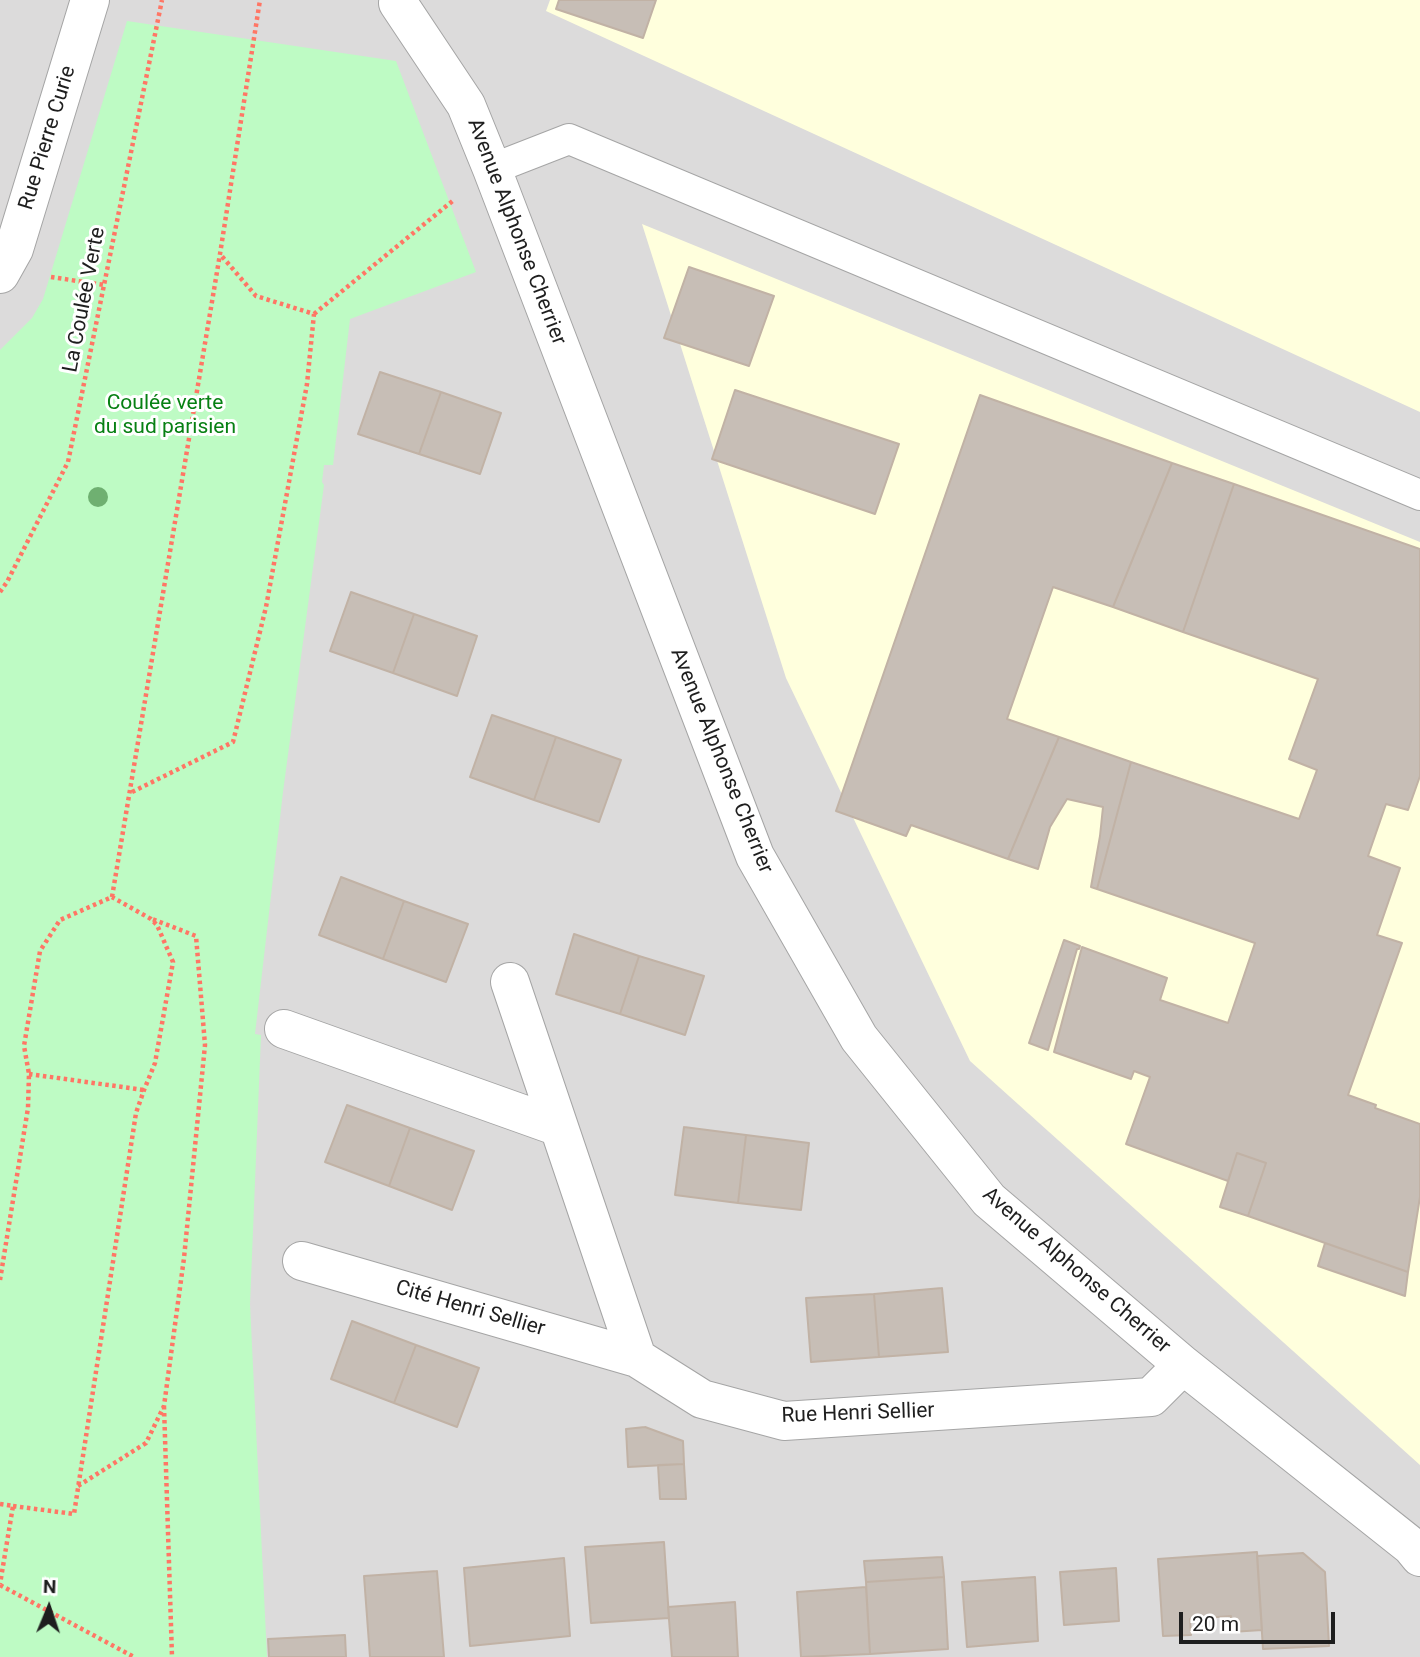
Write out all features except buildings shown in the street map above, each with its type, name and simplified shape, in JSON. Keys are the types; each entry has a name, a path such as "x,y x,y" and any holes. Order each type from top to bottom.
{"street":[{"name":"Rue Pierre Curie","path":"0,274 14,248 90,0"},
{"name":"Avenue Alphonse Cherrier","path":"389,1 466,105 755,856 859,1038 989,1199 1183,1365 1412,1546 1420,1557"},
{"path":"510,982 637,1358"},
{"path":"284,1029 559,1127"},
{"name":"Cité Henri Sellier","path":"302,1261 637,1358"},
{"name":"Rue Henri Sellier","path":"637,1358 702,1399 784,1421 1151,1396 1183,1365"}],"lane":[{"path":"492,169 569,139 1420,495"}],"path":[{"name":"La Coulée Verte","path":"0,592 68,462 162,0"},
{"path":"112,897 260,0"},
{"path":"131,792 233,742 266,607 307,384 314,314 492,169"},
{"path":"220,254 256,296 314,314"},
{"path":"112,897 151,919 196,936 205,1045 184,1258 164,1406 172,1657"},
{"path":"0,1280 28,1108 29,1074 24,1046 40,951 60,920 112,897"},
{"path":"0,1504 74,1514 136,1113 155,1063 173,962 157,925 151,919"},
{"path":"29,1074 144,1090"},
{"path":"78,1486 146,1443 164,1406"},
{"path":"13,1506 0,1584 134,1657"}],"shaded area":[{"path":"0,0 1420,0 1420,1657 0,1657"},
{"path":"550,0 1420,0 1420,412 546,11"},
{"path":"642,224 1420,542 1420,1465 970,1061 786,678"}],"green space":[{"name":"Coulée verte du sud parisien","path":"127,21 396,61 476,272 350,319 333,465 324,465 324,485 283,792 255,1034 261,1035 250,1304 267,1657 0,1657 0,350 32,318 43,299"}]}
